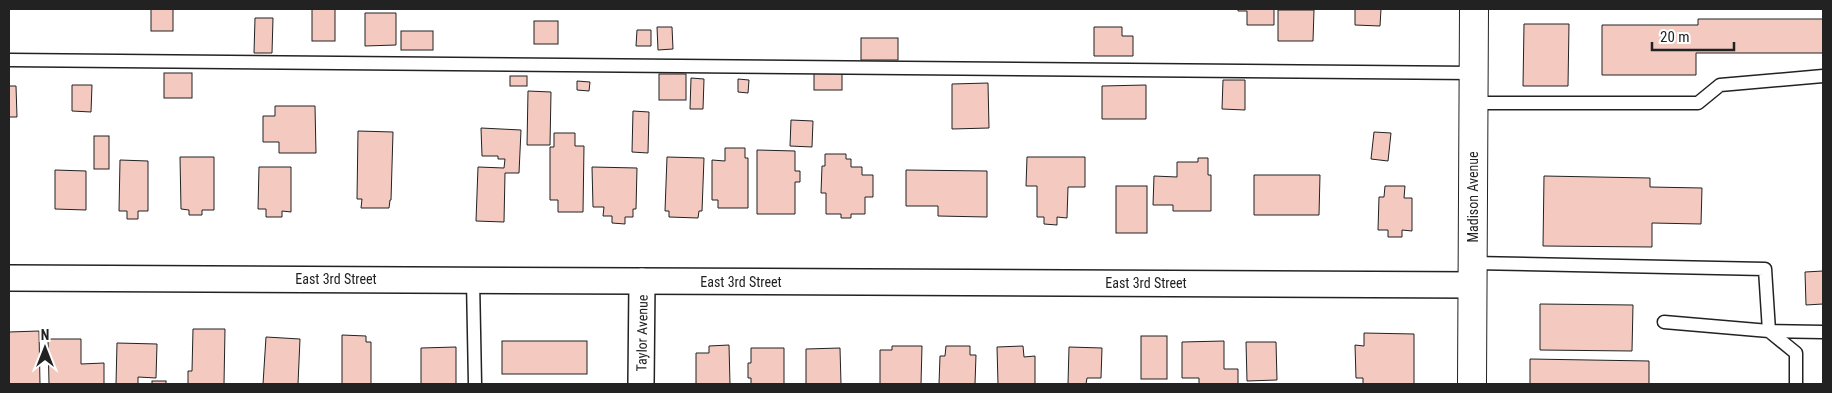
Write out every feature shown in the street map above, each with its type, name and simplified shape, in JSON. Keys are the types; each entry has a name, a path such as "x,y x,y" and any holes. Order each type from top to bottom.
{"main road":[{"name":"Madison Avenue","path":"1472,384 1474,9"}],"street":[{"name":"East 3rd Street","path":"9,278 642,281 1473,274"},
{"name":"Taylor Avenue","path":"641,384 642,281"}],"lane":[{"path":"9,60 1474,73"},
{"path":"1474,104 1698,103 1720,85 1823,76"},
{"path":"1473,274 1765,269 1769,331 1796,353 1796,384"},
{"path":"473,280 475,384"},
{"path":"1664,322 1769,331 1823,332"}],"building":[{"path":"151,9 173,9 173,31 151,31"},
{"path":"312,9 335,9 335,41 312,41"},
{"path":"1238,9 1274,9 1274,25 1247,25 1247,11 1238,11"},
{"path":"1355,9 1381,9 1380,26 1355,25"},
{"path":"1278,10 1314,10 1313,41 1278,41"},
{"path":"365,13 396,13 396,45 365,46"},
{"path":"255,18 273,18 272,53 254,53"},
{"path":"1698,19 1823,19 1823,53 1696,53 1696,75 1602,75 1602,25 1698,25"},
{"path":"534,21 558,21 558,44 534,44"},
{"path":"1524,24 1569,24 1568,86 1523,86"},
{"path":"657,27 672,27 673,49 658,50"},
{"path":"1094,27 1122,27 1122,36 1133,36 1133,56 1094,56"},
{"path":"637,30 651,30 651,46 636,46"},
{"path":"401,31 433,31 433,50 401,50"},
{"path":"861,38 898,38 898,60 861,60"},
{"path":"164,73 192,73 192,98 164,98"},
{"path":"814,73 842,73 842,90 814,90"},
{"path":"659,74 686,74 686,100 659,100"},
{"path":"510,76 527,76 527,86 510,86"},
{"path":"691,78 704,79 703,109 690,109"},
{"path":"738,79 749,80 748,93 738,92"},
{"path":"1223,80 1245,80 1245,110 1222,109"},
{"path":"577,81 590,82 589,91 577,90"},
{"path":"988,83 989,128 952,129 952,84"},
{"path":"72,85 92,85 91,112 72,111"},
{"path":"1146,85 1146,119 1102,119 1102,86"},
{"path":"9,86 16,86 17,117 9,117"},
{"path":"528,91 551,92 550,145 527,145"},
{"path":"275,106 315,106 316,153 279,153 279,142 263,142 263,116 275,116"},
{"path":"633,111 649,112 648,153 632,152"},
{"path":"791,120 813,121 812,147 790,146"},
{"path":"481,128 521,130 519,173 505,173 504,222 476,221 478,167 504,168 505,159 498,159 498,156 482,156"},
{"path":"358,131 393,132 391,200 389,208 361,208 362,199 357,199"},
{"path":"1374,132 1391,133 1388,161 1371,159"},
{"path":"554,133 575,133 575,146 584,146 583,212 558,212 558,200 550,200 550,147 554,147"},
{"path":"94,136 109,136 109,169 94,169"},
{"path":"725,148 745,148 745,158 748,158 748,208 718,208 718,200 712,200 712,160 725,161"},
{"path":"757,150 795,151 795,171 800,171 800,182 795,182 795,214 757,214"},
{"path":"825,154 846,154 846,159 851,159 851,167 862,167 862,175 873,175 873,197 865,197 865,214 851,214 851,218 841,218 841,214 826,214 826,193 821,193 822,166 825,166"},
{"path":"180,157 214,157 214,210 202,210 202,215 189,215 189,210 181,209"},
{"path":"667,157 704,158 702,211 699,211 698,218 669,217 669,211 665,211"},
{"path":"1027,157 1085,157 1085,187 1068,187 1067,218 1057,217 1057,225 1044,224 1044,217 1037,217 1037,186 1026,186"},
{"path":"1198,158 1208,158 1208,175 1211,175 1211,211 1173,211 1173,205 1153,205 1154,176 1177,177 1177,162 1198,162"},
{"path":"120,160 148,161 148,211 138,211 138,219 127,219 127,211 119,211"},
{"path":"259,167 291,167 291,212 282,211 282,217 266,217 266,209 258,209"},
{"path":"592,167 637,168 636,209 633,209 633,217 625,217 625,224 612,223 612,216 603,216 604,207 593,207"},
{"path":"55,170 86,171 86,210 55,209"},
{"path":"906,170 987,171 987,217 938,216 938,206 906,206"},
{"path":"1254,175 1320,175 1319,215 1254,215"},
{"path":"1544,176 1650,178 1650,187 1702,188 1701,224 1652,223 1652,247 1543,246"},
{"path":"1116,186 1147,186 1147,233 1116,233"},
{"path":"1385,186 1405,186 1404,198 1412,198 1412,231 1402,230 1402,237 1388,237 1388,230 1378,230 1379,197 1384,197"},
{"path":"1823,271 1823,304 1806,305 1805,272"},
{"path":"1540,304 1633,305 1632,351 1540,350"},
{"path":"193,329 225,329 224,384 188,384 188,371 192,371"},
{"path":"39,331 40,384 9,384 9,332"},
{"path":"1364,333 1414,334 1414,384 1363,384 1363,378 1356,378 1355,345 1364,346"},
{"path":"342,335 366,336 366,342 371,342 371,384 342,384"},
{"path":"1141,336 1167,336 1167,379 1141,379"},
{"path":"266,337 300,339 298,384 263,384"},
{"path":"48,339 81,339 81,364 104,363 104,384 49,384"},
{"path":"502,341 587,341 587,374 502,374"},
{"path":"1224,341 1224,369 1238,369 1238,384 1199,384 1199,378 1182,378 1182,342"},
{"path":"1246,342 1276,342 1277,380 1247,381"},
{"path":"117,343 157,344 156,378 138,377 138,384 116,384"},
{"path":"729,345 730,384 696,384 696,353 709,353 709,346"},
{"path":"892,346 922,346 921,384 880,384 880,350 892,350"},
{"path":"946,346 970,346 970,355 976,355 975,384 939,384 940,356 945,356"},
{"path":"1023,346 1024,357 1035,356 1035,384 998,384 997,347"},
{"path":"456,347 456,384 421,384 421,348"},
{"path":"1069,347 1102,348 1101,378 1087,378 1086,384 1068,384"},
{"path":"751,348 784,348 784,384 751,384 751,378 748,378 748,363 751,363"},
{"path":"840,348 841,384 806,384 806,349"},
{"path":"1530,359 1649,361 1649,384 1530,384"},
{"path":"152,381 166,381 166,384 152,384"}]}
